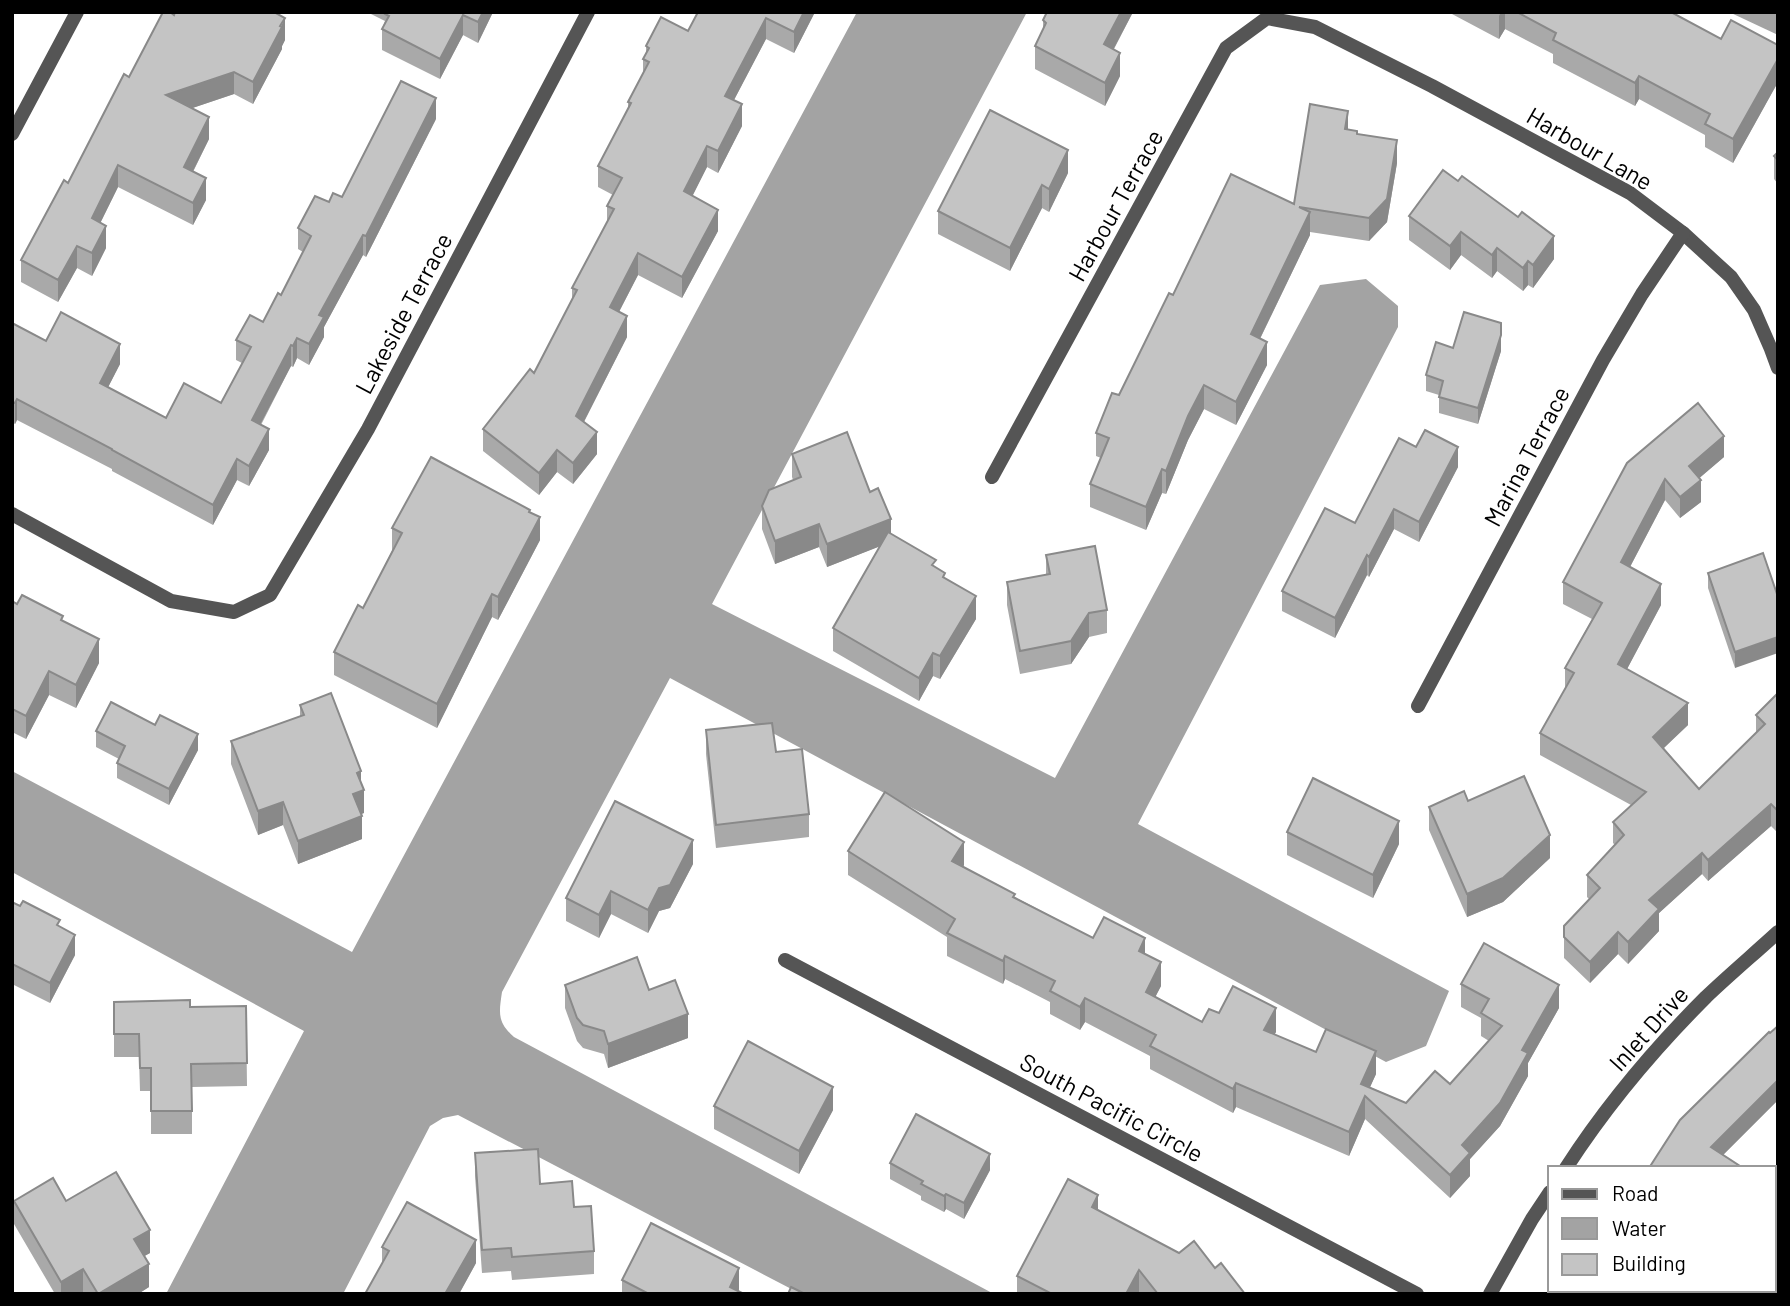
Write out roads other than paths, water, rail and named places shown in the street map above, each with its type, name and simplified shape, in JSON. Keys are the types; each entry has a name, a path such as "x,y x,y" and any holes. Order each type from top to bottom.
{"street":[{"path":"12,134 77,12"},
{"name":"Lakeside Terrace","path":"12,514 171,601 234,612 270,595 368,429 588,12"},
{"name":"Harbour Terrace","path":"992,477 1226,48 1267,18 1315,27 1322,31"},
{"name":"Harbour Lane","path":"1322,31 1432,86 1630,193 1683,233 1731,277 1754,310 1778,368"},
{"name":"Marina Terrace","path":"1418,706 1603,360 1683,233"},
{"name":"Inlet Drive","path":"1567,1166 1619,1094 1675,1029 1708,995 1778,932"},
{"name":"South Pacific Circle","path":"785,960 1417,1294"},
{"path":"1490,1294 1548,1195"}],"water":[{"path":"857,12 1027,12 712,604 1055,778 1320,285 1366,279 1398,306 1398,327 1138,824 1449,991 1426,1046 1386,1062 670,678 502,992 502,1022 514,1037 994,1294 801,1294 458,1115 443,1118 430,1126 343,1294 166,1294 304,1031 12,872 12,771 352,952"},
{"path":"1729,12 1778,12 1778,35"}]}
